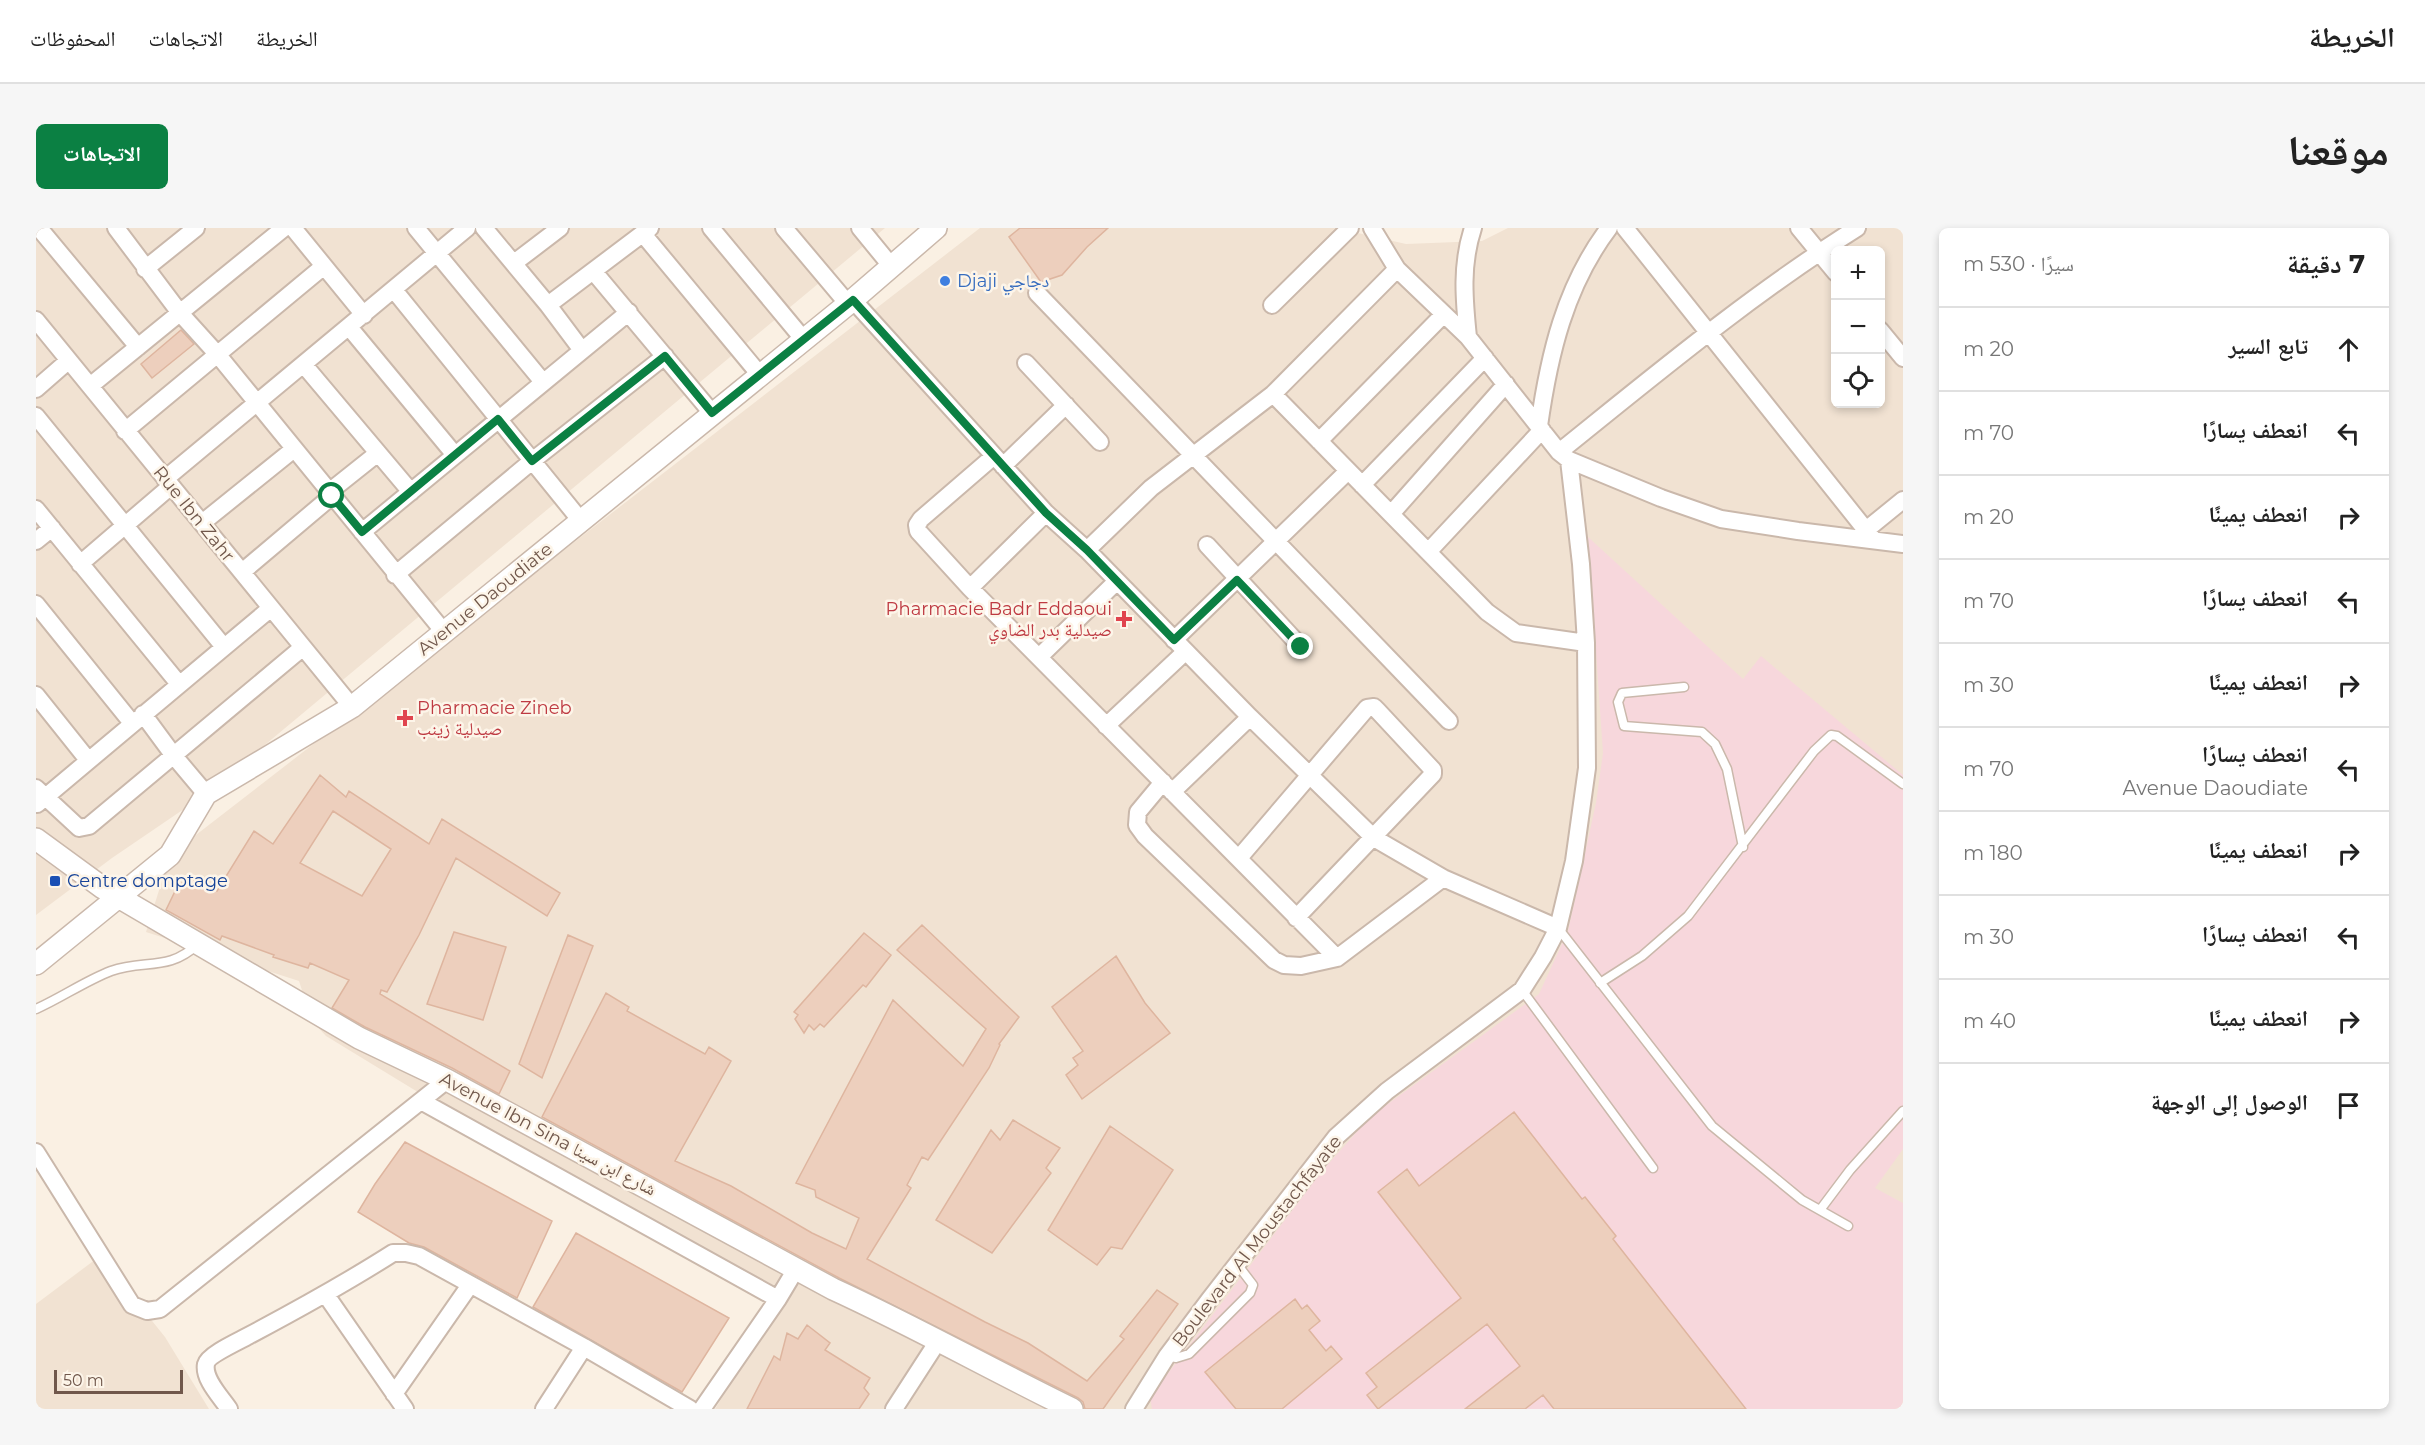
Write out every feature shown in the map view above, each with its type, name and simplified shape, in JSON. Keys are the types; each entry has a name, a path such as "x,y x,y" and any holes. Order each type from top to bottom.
{"street":[{"path":"39,228 138,347"},
{"path":"116,228 180,313 218,355 395,575 444,632"},
{"path":"145,269 196,228"},
{"path":"90,386 180,313 266,234 284,228"},
{"path":"293,228 364,315"},
{"path":"416,228 543,382"},
{"path":"80,564 125,525 168,482 257,404 466,228"},
{"path":"484,228 581,349"},
{"path":"514,264 560,228"},
{"path":"711,228 804,340"},
{"path":"784,228 1046,513 1087,550 1308,776 1374,838 1443,878 1558,928"},
{"path":"860,228 892,267"},
{"name":"Avenue Daoudiate","path":"36,964 170,855 206,794 352,707 851,302 936,228"},
{"path":"1272,305 1350,228"},
{"path":"1372,228 1397,269 1468,337 1564,455 1661,498 1721,519 1798,531 1870,534 1903,544"},
{"path":"1468,337 1463,291 1466,248 1473,228"},
{"path":"1428,552 1541,428 1546,378 1558,329 1594,247 1609,228"},
{"path":"1625,228 1870,534"},
{"path":"1798,228 1831,267"},
{"path":"1564,455 1708,332 1819,252 1857,228"},
{"path":"548,305 646,231 760,375"},
{"path":"125,431 324,266"},
{"path":"1087,550 1151,488 1273,394 1397,269"},
{"path":"594,272 712,413"},
{"path":"394,290 581,521"},
{"path":"1037,293 1449,721"},
{"path":"362,532 581,349 629,312"},
{"path":"1319,441 1444,314"},
{"name":"Rue Ibn Zahr","path":"36,320 352,707"},
{"path":"349,327 455,455"},
{"path":"1885,335 1903,358"},
{"path":"395,575 532,461 665,356"},
{"path":"1362,485 1485,358"},
{"path":"36,389 68,362"},
{"path":"1026,363 1100,442"},
{"path":"304,365 411,492"},
{"path":"1390,514 1506,384"},
{"path":"1273,394 1487,612 1516,633 1586,643"},
{"path":"1066,405 998,461 921,519 918,525 921,536 1337,958"},
{"path":"36,416 224,647"},
{"path":"202,523 294,449"},
{"path":"242,572 378,453"},
{"name":"Boulevard Al Moustachfayate","path":"1134,1409 1167,1356 1336,1137 1395,1085 1522,990 1558,928 1574,861 1587,768 1586,643 1581,564 1564,455"},
{"path":"1106,726 1237,580 1348,471"},
{"path":"1870,534 1903,500"},
{"path":"36,509 179,684"},
{"path":"970,588 1046,513"},
{"path":"36,541 52,528"},
{"path":"1208,545 1237,580 1301,647"},
{"path":"1039,657 1117,581"},
{"path":"36,604 206,794"},
{"path":"271,608 88,760 38,796 79,828 85,828 302,648"},
{"path":"36,696 88,760"},
{"path":"1239,858 1367,708 1374,707 1433,772 1374,838 1296,918"},
{"path":"1250,717 1138,812 1137,825 1145,836 1274,960 1284,965 1301,966 1337,958 1443,878"},
{"name":"Avenue Ibn Sina شارع ابن سينا","path":"36,839 119,897 359,1038 447,1080 796,1269 1004,1377 1072,1409"},
{"path":"36,1152 132,1305 153,1312 160,1309 447,1080"},
{"path":"421,1101 778,1299"},
{"path":"229,1409 208,1377 206,1365 208,1360 225,1348 326,1295 393,1253 419,1256 584,1347 690,1409"},
{"path":"702,1409 796,1269"},
{"path":"394,1394 470,1285"},
{"path":"326,1295 405,1409"},
{"path":"894,1409 938,1341"},
{"path":"544,1409 584,1347"}],"lane":[{"path":"1684,687 1622,693 1618,702 1624,726 1702,732 1716,744 1727,769 1743,847"},
{"path":"1600,983 1642,956 1688,916 1743,847 1814,751 1831,735 1837,736 1903,784"},
{"path":"1558,928 1712,1126 1783,1186 1848,1226"},
{"path":"36,1009 111,971 173,961 187,954 198,944"},
{"path":"1522,990 1653,1168"},
{"path":"1820,1210 1850,1170 1903,1111"},
{"path":"1167,1356 1176,1358 1189,1354 1250,1293 1253,1285 1237,1264"}],"shaded area":[{"path":"36,228 885,228 206,794 112,858 36,915"},
{"path":"980,228 1336,228 1406,244 1482,241 1508,228 1903,228 1903,1409 715,1409 786,1292 485,1133 326,1036 312,1021 299,981 146,932 170,855"},
{"path":"1588,537 1743,679 1761,656 1903,775 1903,1149 1875,1188 1903,1203 1903,1409 1152,1409 1150,1397 1323,1170 1370,1117 1539,994 1568,931 1596,803 1603,753"},
{"path":"100,1256 165,1337 209,1409 36,1409 36,1304"}],"building":[{"path":"1020,228 1108,228 1062,275 1041,282 1009,237"},
{"path":"181,330 194,344 152,378 141,364"},
{"path":"320,775 346,797 349,791 429,844 442,819 560,893 547,916 456,858 419,935 387,992 381,990 380,994 510,1071 499,1094 332,1008 349,980 310,963 308,968 273,957 274,955 222,936 220,940 166,910 178,885 191,879 217,891 254,831 273,844","holes":["333,811 391,849 362,896 300,863"]},
{"path":"922,925 1019,1017 999,1044 989,1068 928,1160 922,1157 907,1185 911,1188 867,1259 1028,1343 1087,1381 1124,1339 1120,1336 1157,1290 1178,1304 1103,1409 1085,1409 1083,1402 1078,1398 839,1278 542,1117 606,993 629,1007 627,1011 705,1054 709,1047 731,1061 675,1161 731,1186 812,1233 846,1249 859,1218 816,1197 815,1190 796,1183 893,1000 963,1066 986,1029 897,950"},
{"path":"454,932 506,947 483,1020 427,1004"},
{"path":"864,933 891,955 866,987 863,985 824,1027 820,1024 814,1030 809,1025 804,1033 795,1019 798,1015 794,1012"},
{"path":"568,935 593,946 542,1078 519,1064"},
{"path":"1116,956 1145,1003 1170,1033 1082,1099 1066,1075 1078,1065 1073,1058 1083,1051 1052,1007"},
{"path":"1514,1112 1582,1199 1585,1197 1616,1236 1613,1239 1746,1409 1554,1409 1543,1395 1525,1409 1465,1409 1520,1366 1487,1324 1378,1409 1367,1395 1377,1387 1366,1373 1461,1298 1378,1192 1407,1169 1419,1186"},
{"path":"1013,1120 1060,1148 1046,1168 1051,1173 992,1253 936,1220 991,1130 1000,1140"},
{"path":"1110,1126 1173,1170 1122,1249 1111,1247 1097,1265 1048,1230"},
{"path":"405,1142 552,1221 517,1298 424,1247 409,1243 358,1212"},
{"path":"576,1233 729,1318 682,1392 533,1307"},
{"path":"1295,1299 1302,1309 1307,1305 1320,1321 1309,1330 1326,1351 1331,1346 1342,1359 1282,1409 1236,1409 1205,1372"},
{"path":"807,1325 830,1343 825,1350 870,1378 864,1388 869,1394 859,1409 747,1409 774,1356 780,1360 787,1333 798,1339"}],"place":[{"name":"Djaji دجاجي","path":"945,281"},
{"name":"Pharmacie Badr Eddaoui صيدلية بدر الضاوي","path":"1124,619"},
{"name":"Pharmacie Zineb صيدلية زينب","path":"405,718"},
{"name":"Centre domptage","path":"55,881"}],"route":[{"path":"332,496 362,532 498,419 532,461 665,356 712,413 853,300 1046,513 1087,550 1174,640 1237,580 1301,647"}]}
